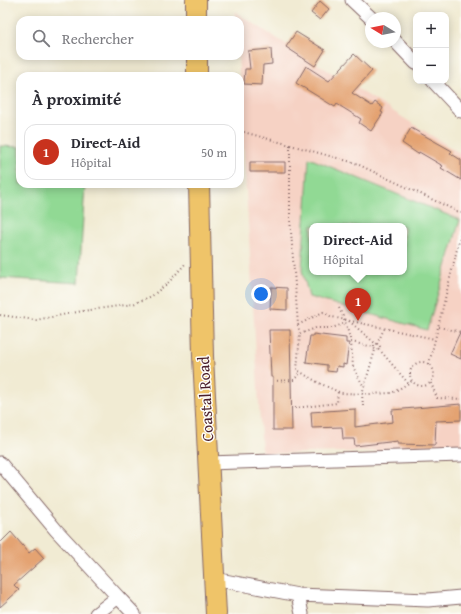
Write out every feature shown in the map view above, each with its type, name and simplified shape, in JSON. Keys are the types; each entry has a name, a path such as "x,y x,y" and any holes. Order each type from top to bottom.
{"main road":[{"path":"196,0 196,16"},
{"path":"197,60 197,72"},
{"name":"Coastal Road","path":"198,188 203,356 216,614"}],"street":[{"path":"352,0 365,12"},
{"path":"401,47 413,60"},
{"path":"436,84 461,111"},
{"path":"208,463 461,455"},
{"path":"0,463 56,530 134,614"},
{"path":"214,579 298,595 428,600 461,597"},
{"path":"298,595 302,614"},
{"path":"96,614 118,597"}],"path":[{"path":"244,132 355,163 461,213"},
{"path":"290,145 290,218 298,325 300,334 297,370 319,383 341,393 392,393 412,381"},
{"path":"429,364 461,233"},
{"path":"0,315 36,320 83,311 133,304 152,296 169,282 199,248"},
{"path":"339,308 346,323 351,342 353,367 364,386"},
{"path":"298,325 323,312 332,317 435,338"},
{"path":"348,320 379,349"},
{"path":"300,334 316,328 332,328 346,323"},
{"path":"438,327 461,332"},
{"path":"331,333 332,328"},
{"path":"363,406 362,394 364,386 375,346 384,328"},
{"path":"351,342 380,346 379,349 408,383"},
{"path":"418,362 429,364 433,367 434,373 434,378 431,382 421,386 412,381 410,376 414,365 418,362"},
{"path":"273,381 294,380 301,372"},
{"path":"431,382 437,398 461,399"},
{"path":"295,408 337,403 338,391"}],"shaded area":[{"path":"235,12 241,16 235,16"},
{"path":"244,18 461,154 461,449 262,454 244,156 244,72 239,72 238,60 244,60"}],"green space":[{"path":"0,146 16,147 16,188 85,188 79,283 0,278"},
{"path":"309,158 460,220 427,330 309,297 302,270"}],"building":[{"path":"320,1 329,9 320,20 311,13"},
{"path":"296,32 325,50 315,66 286,47"},
{"path":"271,49 272,64 263,65 262,85 244,84 245,69 250,69 248,51"},
{"path":"354,54 372,71 352,93 372,106 375,102 383,108 381,112 383,113 371,131 359,123 361,119 337,104 335,107 296,83 306,66 329,81"},
{"path":"411,128 452,151 450,153 461,160 461,180 441,168 443,166 419,152 418,154 402,143"},
{"path":"250,162 285,162 285,172 250,172"},
{"path":"271,287 287,288 287,310 270,309"},
{"path":"269,330 290,330 292,430 273,430 273,377 271,377"},
{"path":"461,330 461,359 450,354"},
{"path":"313,334 346,338 346,343 349,343 346,365 343,364 343,367 337,366 336,372 327,371 327,365 306,362 310,336 313,336"},
{"path":"461,404 461,420 436,421 435,445 398,444 398,441 355,446 354,439 343,439 342,427 312,428 311,412 355,409 355,427 393,422 392,410"},
{"path":"11,532 29,553 35,548 44,558 14,585 19,590 0,607 0,543"}],"place":[{"name":"Direct-Aid","path":"358,321"}]}
